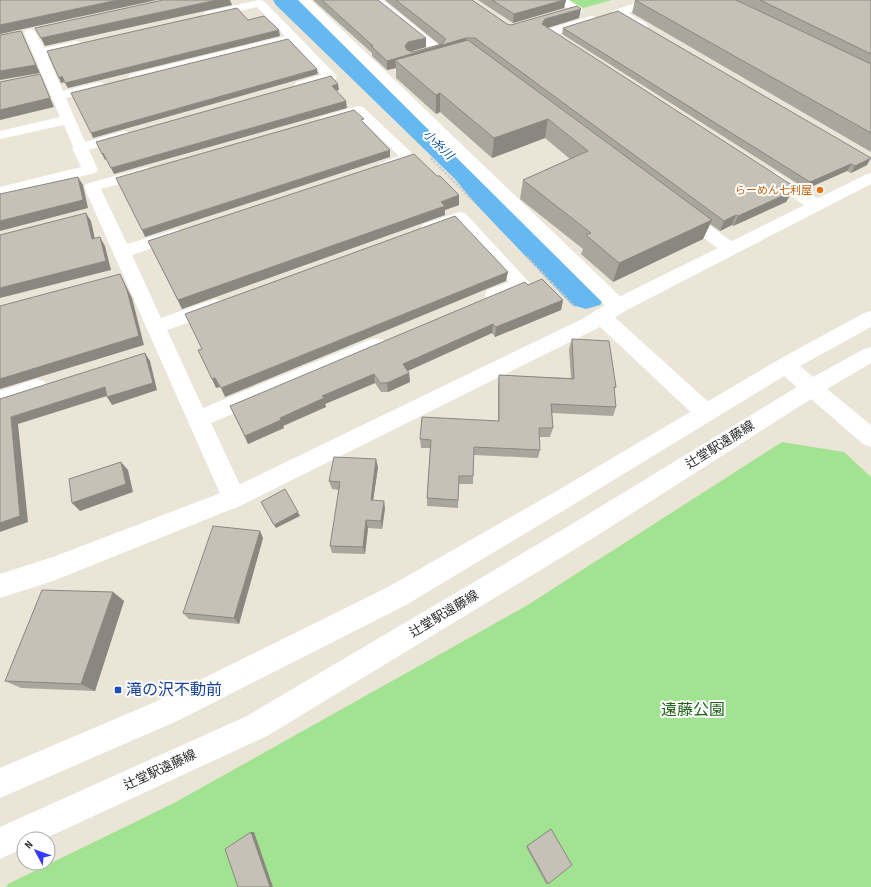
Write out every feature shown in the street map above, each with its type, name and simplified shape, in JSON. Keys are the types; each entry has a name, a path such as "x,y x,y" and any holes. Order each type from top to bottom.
{"street":[{"path":"304,0 393,68 604,315 706,413"},
{"path":"376,0 438,49 393,68"},
{"path":"540,21 577,10 561,0"},
{"path":"582,55 548,33 657,0"},
{"path":"199,17 260,3 330,77 292,88"},
{"path":"618,12 652,32"},
{"path":"15,36 45,30"},
{"path":"0,192 90,170 79,148 50,76 30,33"},
{"path":"126,79 292,38"},
{"path":"40,53 86,42"},
{"path":"393,68 448,58"},
{"path":"36,79 50,76"},
{"path":"58,96 111,83"},
{"path":"313,124 358,110 409,158 372,171"},
{"path":"0,135 68,120"},
{"path":"79,148 140,130"},
{"path":"756,167 816,205"},
{"path":"160,168 92,188 96,213 122,252 123,274 156,327 157,349 198,419 234,498"},
{"path":"0,586 53,569 234,498 604,315 871,178"},
{"path":"673,206 730,249"},
{"path":"414,233 459,217 521,284 477,303"},
{"path":"122,252 190,230"},
{"path":"156,327 230,300"},
{"path":"0,784 165,712 398,596 785,366 871,318"},
{"path":"198,419 389,340"},
{"name":"辻堂駅遠藤線","path":"0,843 257,726 581,532 812,388 871,354"},
{"path":"785,366 871,438"},
{"path":"0,398 52,382"}],"path":[{"path":"430,156 474,202"},
{"path":"524,254 604,315"}],"green space":[{"path":"569,0 612,0 583,8"},
{"name":"遠藤公園","path":"782,442 844,452 871,477 871,887 6,887 8,884 35,871 56,871 56,861 174,803 526,606"}],"building":[{"path":"0,0 118,0 0,25"},
{"path":"163,0 217,0 41,38 35,28"},
{"path":"322,0 378,0 426,38 408,42 405,46 407,50 413,52 442,44 446,39 396,0 472,0 507,24 511,25 577,6 581,9 545,19 542,24 795,187 788,190 791,192 724,221 475,38 466,38 387,61 371,46 373,46"},
{"path":"492,0 564,0 514,14"},
{"path":"635,0 736,0 871,64 871,133"},
{"path":"760,0 871,0 871,54"},
{"path":"237,8 248,20 264,16 279,30 65,83 62,76 59,78 47,51"},
{"path":"618,11 871,158 855,166 851,164 810,182 563,28"},
{"path":"21,31 36,65 0,71 0,35"},
{"path":"288,39 317,69 91,133 71,93"},
{"path":"468,40 712,220 619,263 586,235 591,233 523,180 588,151 548,119 494,138 440,93 436,95 395,60"},
{"path":"40,74 50,98 0,110 0,82"},
{"path":"331,76 338,84 332,86 346,101 111,168 96,142"},
{"path":"354,110 364,119 361,120 390,150 142,230 116,178"},
{"path":"414,154 437,176 440,176 459,195 441,202 445,206 178,300 148,241"},
{"path":"78,177 83,200 0,221 0,194"},
{"path":"86,213 92,239 100,237 106,261 0,288 0,235"},
{"path":"455,216 508,272 221,388 215,378 212,379 198,350 202,349 185,314"},
{"path":"120,274 127,290 139,336 0,379 0,306"},
{"path":"542,279 563,300 496,327 493,324 403,364 409,373 387,383 380,383 374,374 322,396 324,398 245,436 230,406 525,282 528,285"},
{"path":"572,339 609,341 616,387 614,387 616,407 551,404 553,428 539,428 540,450 474,447 473,476 459,476 458,500 427,498 431,440 420,439 422,417 499,421 499,375 574,379"},
{"path":"145,353 153,383 107,397 105,387 11,417 20,516 0,523 0,399"},
{"path":"334,457 376,459 371,500 384,501 381,521 366,520 363,547 330,546 340,482 329,481"},
{"path":"121,462 126,484 72,503 69,479"},
{"path":"285,489 298,512 274,525 261,502"},
{"path":"213,526 260,531 234,618 183,613"},
{"path":"42,590 113,592 81,684 5,681"},
{"path":"551,829 572,865 548,884 527,846"},
{"path":"251,832 270,887 238,887 225,849"}],"waterway":[{"name":"小糸川","path":"285,0 467,172 484,193 586,295"}],"place":[{"name":"らーめん七利屋","path":"820,190"},
{"name":"滝の沢不動前","path":"118,690"}]}
